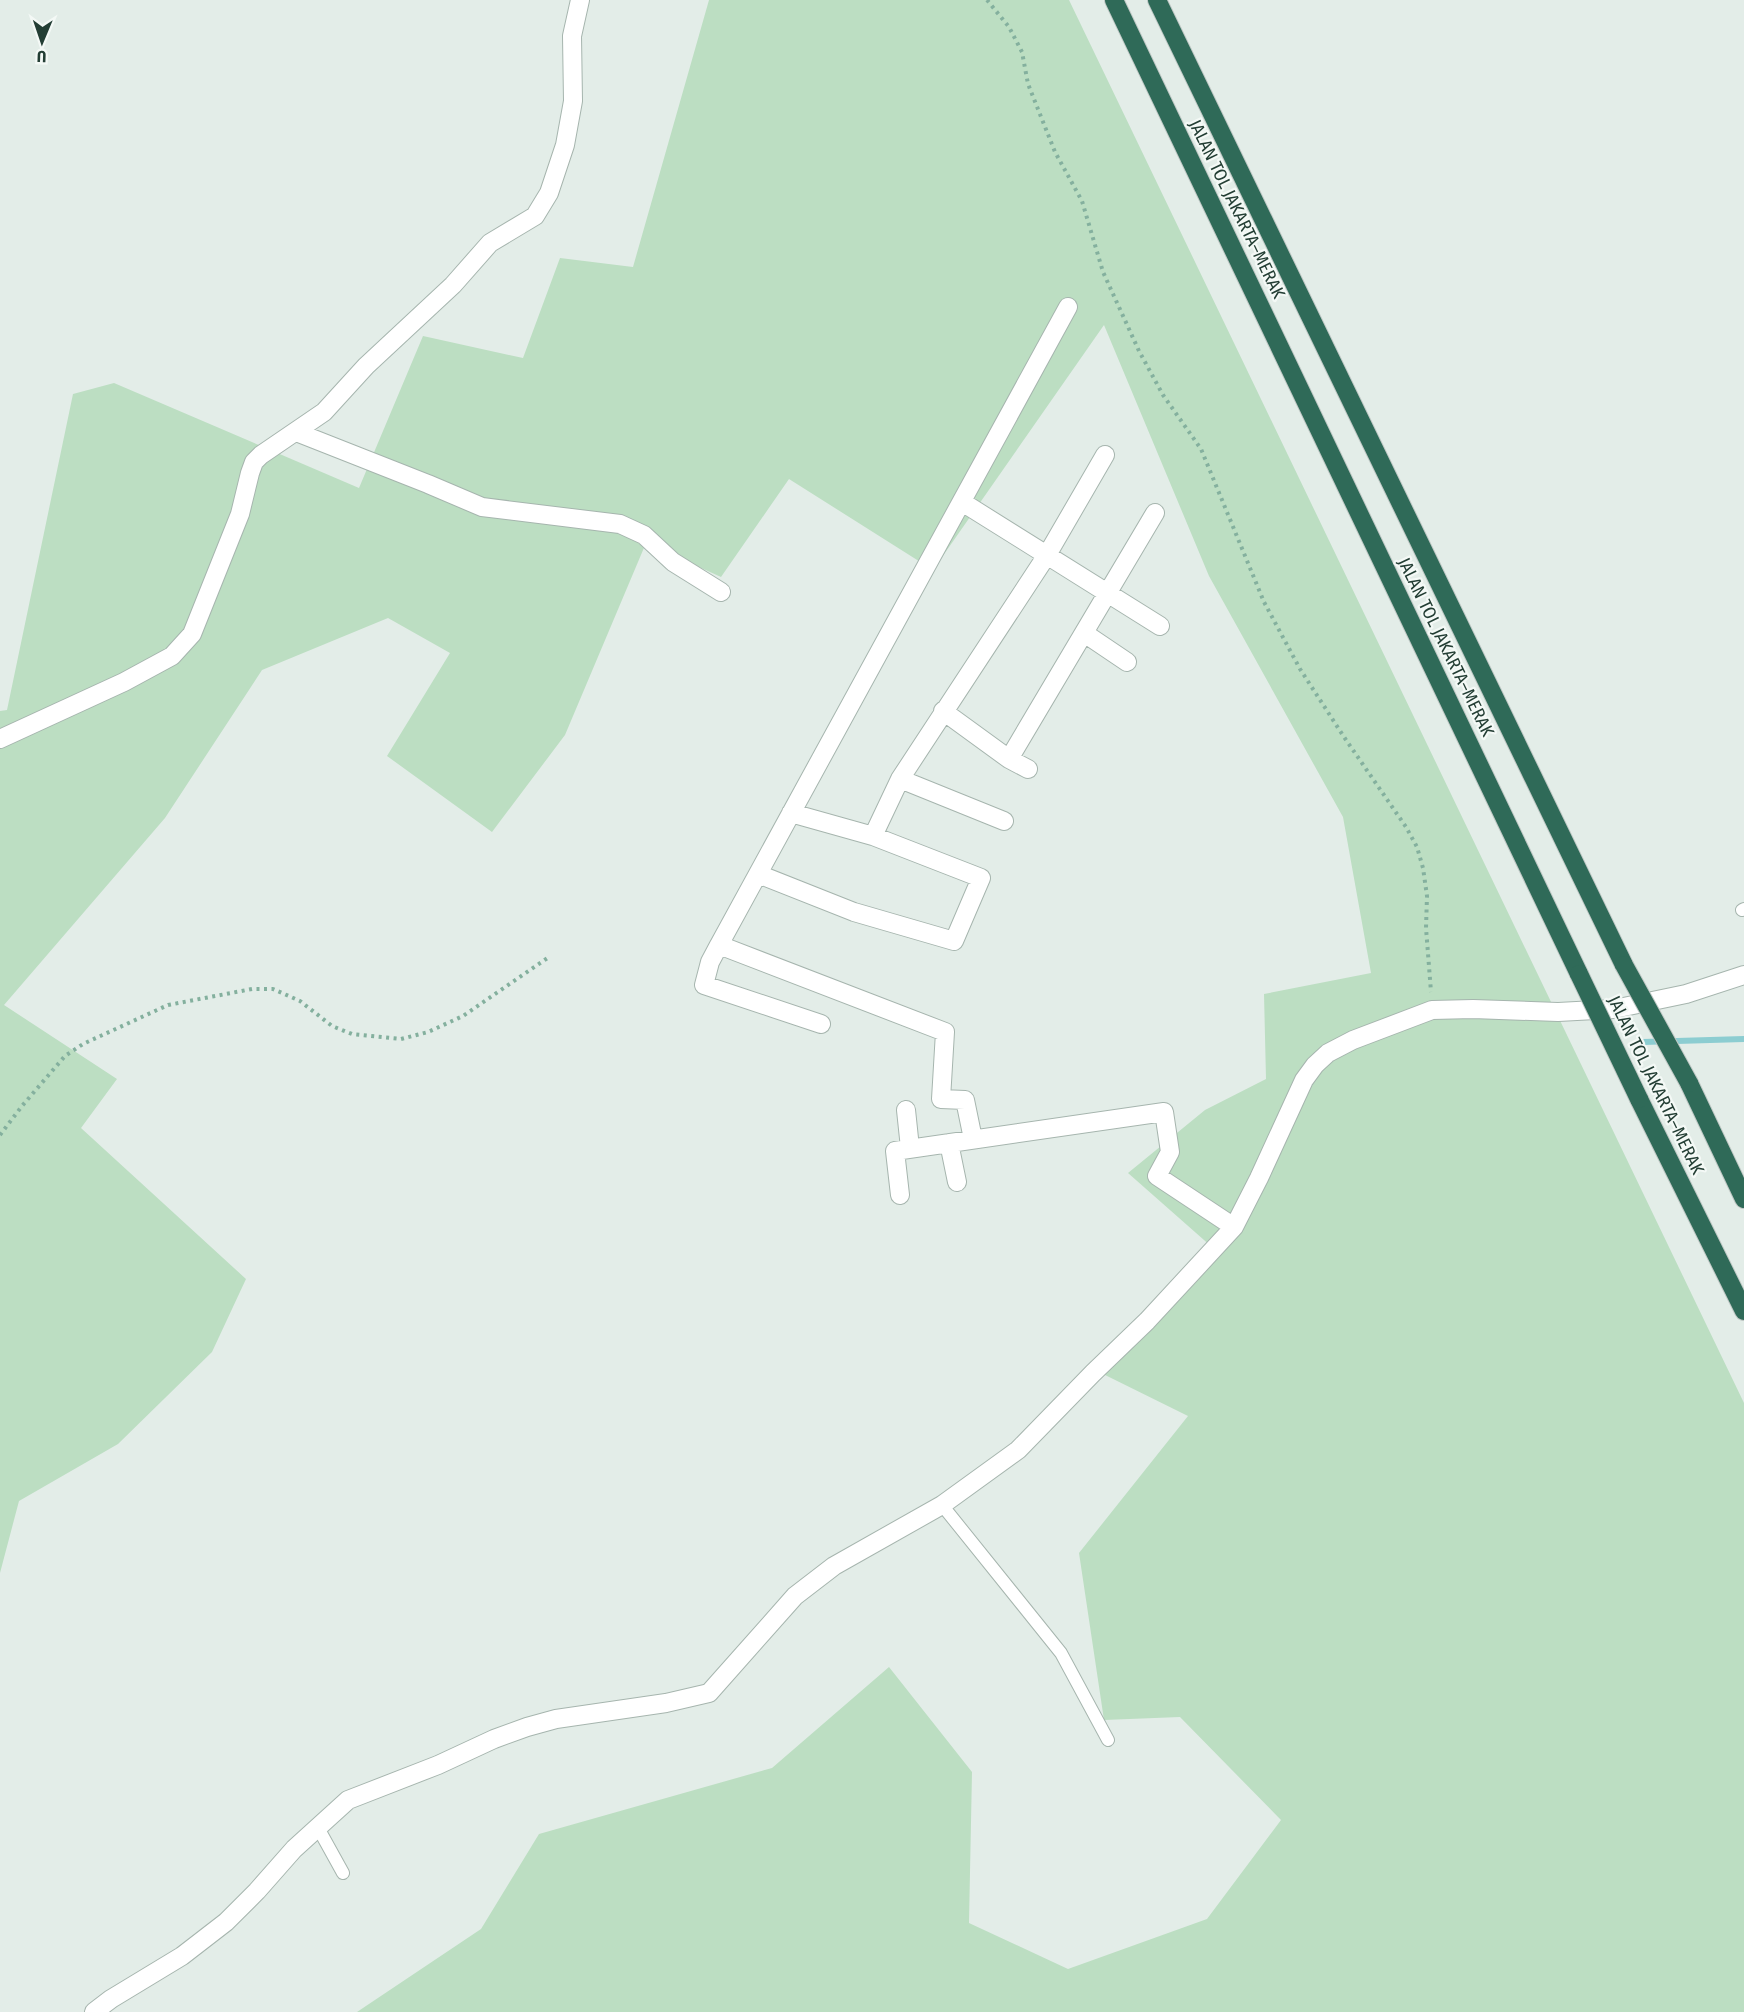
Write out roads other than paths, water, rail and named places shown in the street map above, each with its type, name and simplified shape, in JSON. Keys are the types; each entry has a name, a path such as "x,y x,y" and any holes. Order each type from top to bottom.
{"highway":[{"name":"JALAN TOL JAKARTA–MERAK","path":"1114,0 1639,1099 1744,1311"},
{"name":"JALAN TOL JAKARTA–MERAK","path":"1157,0 1624,964 1689,1083 1744,1199"}],"street":[{"path":"0,739 124,682 172,656 192,634 240,514 254,462 324,412 366,366 453,285 490,243 535,216 549,193 565,145 573,101 572,36 580,0"},
{"path":"821,1024 704,985 710,962 1068,307"},
{"path":"296,432 482,507 620,524 644,535 673,562 721,592"},
{"path":"873,836 900,779 1047,555 1105,454"},
{"path":"962,502 1160,626"},
{"path":"1009,759 1155,513"},
{"path":"1084,633 1127,662"},
{"path":"943,711 1009,759 1028,769"},
{"path":"900,779 1004,821"},
{"path":"758,874 854,912 954,941 981,878 873,836 791,813"},
{"path":"719,945 945,1032 941,1099 966,1100 973,1139"},
{"path":"94,2012 111,1999 182,1956 226,1922 317,1826 348,1800 527,1727 556,1719 666,1703 709,1693 795,1596 834,1566 942,1505 1018,1450 1093,1372 1147,1321 1234,1227 1305,1080 1315,1065 1328,1053 1353,1040 1432,1010 1558,1012 1614,1009 1686,994 1744,975"},
{"path":"906,1110 910,1148"},
{"path":"900,1195 895,1150 1164,1112 1170,1152 1157,1176 1234,1227"},
{"path":"949,1143 957,1182"}],"lane":[{"path":"942,1505 1061,1653 1108,1740"},
{"path":"317,1826 343,1873"}],"waterway":[{"path":"1643,1042 1744,1039"}]}
